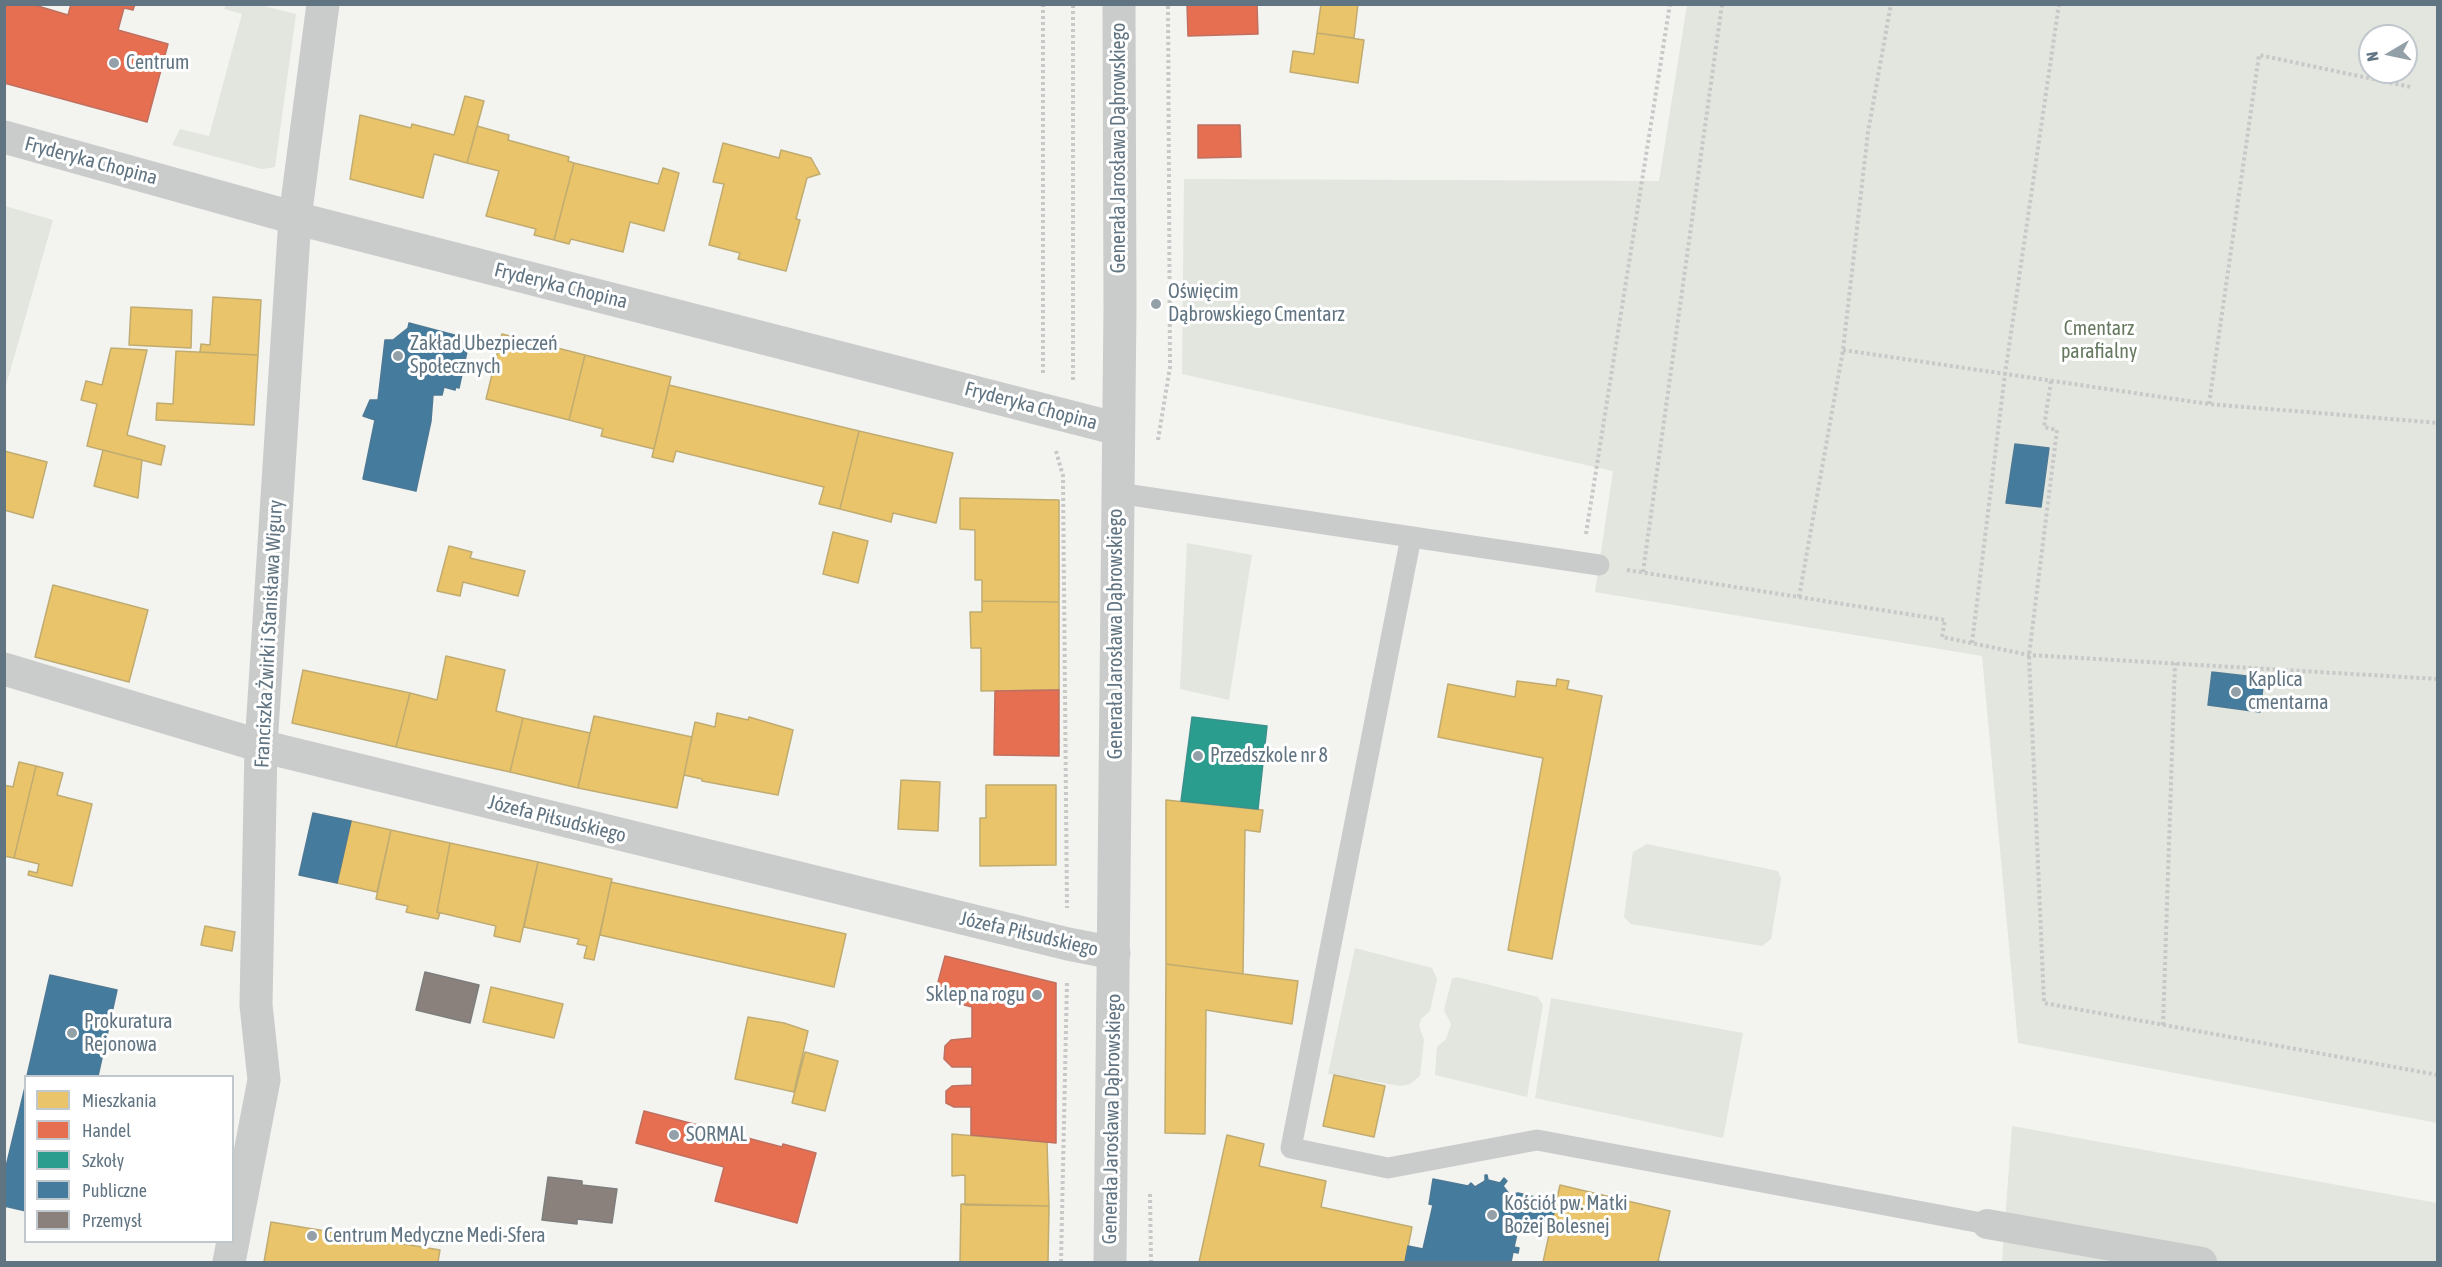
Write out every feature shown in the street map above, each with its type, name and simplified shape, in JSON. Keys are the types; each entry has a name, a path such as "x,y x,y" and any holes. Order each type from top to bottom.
{"street":[{"name":"Franciszka Żwirki i Stanisława Wigury","path":"234,1237 264,1080 256,1005 261,746 295,218 323,4"},
{"name":"Generała Jarosława Dąbrowskiego","path":"1110,1263 1118,493 1119,4"},
{"name":"Fryderyka Chopina","path":"4,137 295,218 1118,429"},
{"name":"Józefa Piłsudskiego","path":"4,669 261,746 1068,944 1114,953"},
{"path":"1987,1224 2202,1263"},
{"name":"Franciszka Żwirki i Stanisława Wigury","path":"229,1263 233,1243"}],"lane":[{"path":"1118,493 1590,564"},
{"path":"1411,537 1291,1148 1388,1168 1538,1140 1987,1224"}],"path":[{"path":"1042,4 1058,413 1063,476 1068,944 1061,1263"},
{"path":"1058,413 1073,4"},
{"path":"1670,4 1590,564 1945,620 1942,637 2028,655 2438,679"},
{"path":"1643,572 1722,4"},
{"path":"1799,597 1843,350 1868,132 1891,4"},
{"path":"1972,643 2005,374 2059,4"},
{"path":"2210,404 2259,55 2411,87"},
{"path":"1843,350 2210,404 2438,423"},
{"path":"2051,381 2044,427 2057,430 2028,655 2044,1003 2438,1075"},
{"path":"2163,1024 2175,663"}],"green space":[{"path":"226,5 260,5 296,14 275,167 262,169 172,145 180,129 209,136 242,14 224,9"},
{"name":"Cmentarz parafialny","path":"1687,5 2437,5 2437,1123 2018,1043 1982,656 1595,592 1613,471 1182,374 1184,179 1659,181"},
{"path":"4,206 53,220 5,389"},
{"path":"1187,543 1252,555 1229,700 1180,689"},
{"path":"1647,844 1778,871 1781,879 1771,939 1762,946 1631,924 1624,917 1633,852"},
{"path":"1355,948 1432,968 1437,979 1430,1011 1421,1019 1419,1026 1424,1040 1420,1076 1410,1084 1401,1086 1328,1074"},
{"path":"1457,977 1538,997 1543,1005 1527,1097 1435,1075 1437,1047 1446,1039 1451,1024 1444,1010 1452,979"},
{"path":"1551,998 1743,1033 1723,1138 1535,1098"},
{"path":"2012,1126 2437,1203 2437,1262 2002,1262"}],"building: Mieszkania":[{"path":"1321,4 1358,4 1354,38 1317,33"},
{"path":"1317,33 1364,40 1358,83 1290,72 1293,51 1314,54"},
{"path":"465,96 484,101 467,163 434,154 423,198 350,179 360,115 411,128 412,124 454,135"},
{"path":"477,126 509,135 508,140 569,157 568,161 574,163 554,240 534,235 536,229 486,216 499,171 467,163"},
{"path":"723,143 779,158 781,150 811,158 820,174 807,178 796,219 800,220 786,271 738,259 740,253 709,245 724,184 713,182"},
{"path":"574,163 658,184 663,168 679,173 664,231 630,222 623,252 571,239 569,244 554,240"},
{"path":"213,297 261,300 258,355 200,352 201,344 210,345"},
{"path":"131,307 192,310 191,348 129,345"},
{"path":"502,334 585,355 569,420 486,399"},
{"path":"111,348 147,350 127,435 165,446 161,465 87,446 97,404 81,400 86,381 102,385"},
{"path":"176,351 258,355 254,425 156,420 157,403 173,404"},
{"path":"585,355 671,377 654,449 601,436 603,429 569,420"},
{"path":"669,385 859,431 840,509 819,504 824,487 676,451 673,462 652,457"},
{"path":"859,431 953,453 936,523 893,513 891,522 840,509"},
{"path":"103,450 142,460 138,498 94,486"},
{"path":"4,451 47,462 33,518 4,510"},
{"path":"960,498 1059,500 1059,602 982,601 982,580 975,580 975,530 960,529"},
{"path":"833,532 868,541 858,583 823,574"},
{"path":"449,546 472,552 470,558 525,571 518,596 463,582 460,596 437,591"},
{"path":"53,585 148,610 129,682 35,657"},
{"path":"982,601 1059,602 1059,690 981,691 981,648 971,648 970,612 982,612"},
{"path":"446,656 505,670 496,711 523,718 510,772 396,747 410,693 437,700"},
{"path":"303,670 410,693 396,747 292,723"},
{"path":"1557,679 1569,681 1567,689 1602,696 1552,959 1508,950 1543,758 1438,737 1448,684 1515,697 1517,681 1556,686"},
{"path":"717,713 748,720 749,717 793,730 778,795 702,781 702,779 684,775 695,722 715,727"},
{"path":"594,716 692,737 677,808 578,788"},
{"path":"523,718 590,733 578,788 510,772"},
{"path":"19,762 36,766 14,858 4,856 4,785 13,787"},
{"path":"36,766 63,773 57,795 92,804 72,886 28,875 29,871 37,873 39,864 14,858"},
{"path":"901,780 940,782 938,831 898,829"},
{"path":"986,785 1056,785 1056,865 980,866 980,818 986,818"},
{"path":"1166,800 1263,810 1260,832 1245,830 1243,974 1166,964"},
{"path":"351,821 391,830 377,892 337,883"},
{"path":"391,830 450,843 437,912 440,913 438,919 406,912 408,906 376,899"},
{"path":"450,843 538,862 520,942 494,936 496,926 437,912"},
{"path":"538,862 612,879 594,960 584,958 587,946 577,944 579,939 524,927"},
{"path":"611,882 846,934 834,987 600,935"},
{"path":"205,926 235,932 232,951 201,945"},
{"path":"1166,964 1298,981 1292,1024 1206,1010 1205,1134 1165,1133"},
{"path":"491,987 563,1004 554,1038 483,1022"},
{"path":"748,1017 784,1023 808,1031 794,1092 735,1079"},
{"path":"805,1052 838,1061 825,1111 792,1103"},
{"path":"1334,1075 1385,1086 1374,1137 1323,1126"},
{"path":"952,1134 1047,1142 1049,1206 965,1205 965,1175 952,1176"},
{"path":"1227,1135 1264,1144 1259,1166 1326,1181 1321,1207 1412,1227 1405,1262 1199,1262"},
{"path":"1560,1185 1670,1211 1658,1261 1662,1262 1543,1262"},
{"path":"961,1204 1049,1206 1048,1262 960,1262"},
{"name":"Centrum Medyczne Medi-Sfera","path":"271,1222 440,1250 438,1262 264,1262"}],"building: Handel":[{"path":"4,4 31,4 68,15 71,4 135,4 133,10 124,8 118,30 168,44 147,122 4,83"},
{"path":"1187,4 1257,4 1258,34 1188,36"},
{"path":"1198,125 1240,125 1241,157 1198,158"},
{"path":"1059,690 1059,756 994,755 995,691"},
{"path":"945,956 1056,983 1056,1143 971,1135 971,1107 954,1107 946,1103 946,1091 952,1086 972,1085 972,1067 952,1067 944,1059 945,1046 951,1040 972,1038 972,1007 934,997"},
{"path":"644,1111 782,1147 783,1144 816,1153 797,1223 715,1201 724,1167 636,1143"}],"building: Szkoły":[{"path":"1192,717 1267,726 1258,809 1181,801"}],"building: Publiczne":[{"path":"409,323 462,337 468,347 459,388 456,387 455,390 444,387 442,395 433,395 431,421 416,491 363,479 375,420 363,416 370,400 378,400 385,340 393,340 408,328"},
{"path":"2015,444 2049,448 2041,507 2006,503"},
{"name":"Kaplica cmentarna","path":"2212,672 2264,678 2260,712 2208,705"},
{"path":"313,813 351,821 337,883 299,875"},
{"name":"Prokuratura Rejonowa","path":"50,975 117,990 98,1075 27,1075"},
{"path":"24,1091 24,1211 4,1206 4,1175"},
{"name":"Kościół pw. Matki Bożej Bolesnej","path":"1485,1175 1488,1180 1500,1183 1504,1178 1507,1181 1503,1186 1510,1195 1518,1193 1556,1202 1550,1232 1519,1225 1514,1247 1519,1248 1518,1253 1513,1252 1511,1262 1405,1262 1408,1246 1423,1249 1433,1205 1429,1204 1433,1179 1468,1186 1471,1183 1475,1187 1485,1181"}],"building: Przemysł":[{"path":"425,972 479,985 470,1023 416,1010"},
{"path":"548,1177 582,1181 582,1185 617,1189 612,1223 577,1219 577,1224 542,1220"}],"place":[{"name":"Centrum","path":"114,63"},
{"name":"Oświęcim Dąbrowskiego Cmentarz","path":"1156,304"},
{"name":"Zakład Ubezpieczeń Społecznych","path":"398,356"},
{"name":"Kaplica cmentarna","path":"2236,692"},
{"name":"Przedszkole nr 8","path":"1198,756"},
{"name":"Sklep na rogu","path":"1037,995"},
{"name":"Prokuratura Rejonowa","path":"72,1033"},
{"name":"SORMAL","path":"674,1135"},
{"name":"Kościół pw. Matki Bożej Bolesnej","path":"1492,1215"},
{"name":"Centrum Medyczne Medi-Sfera","path":"312,1236"}]}
